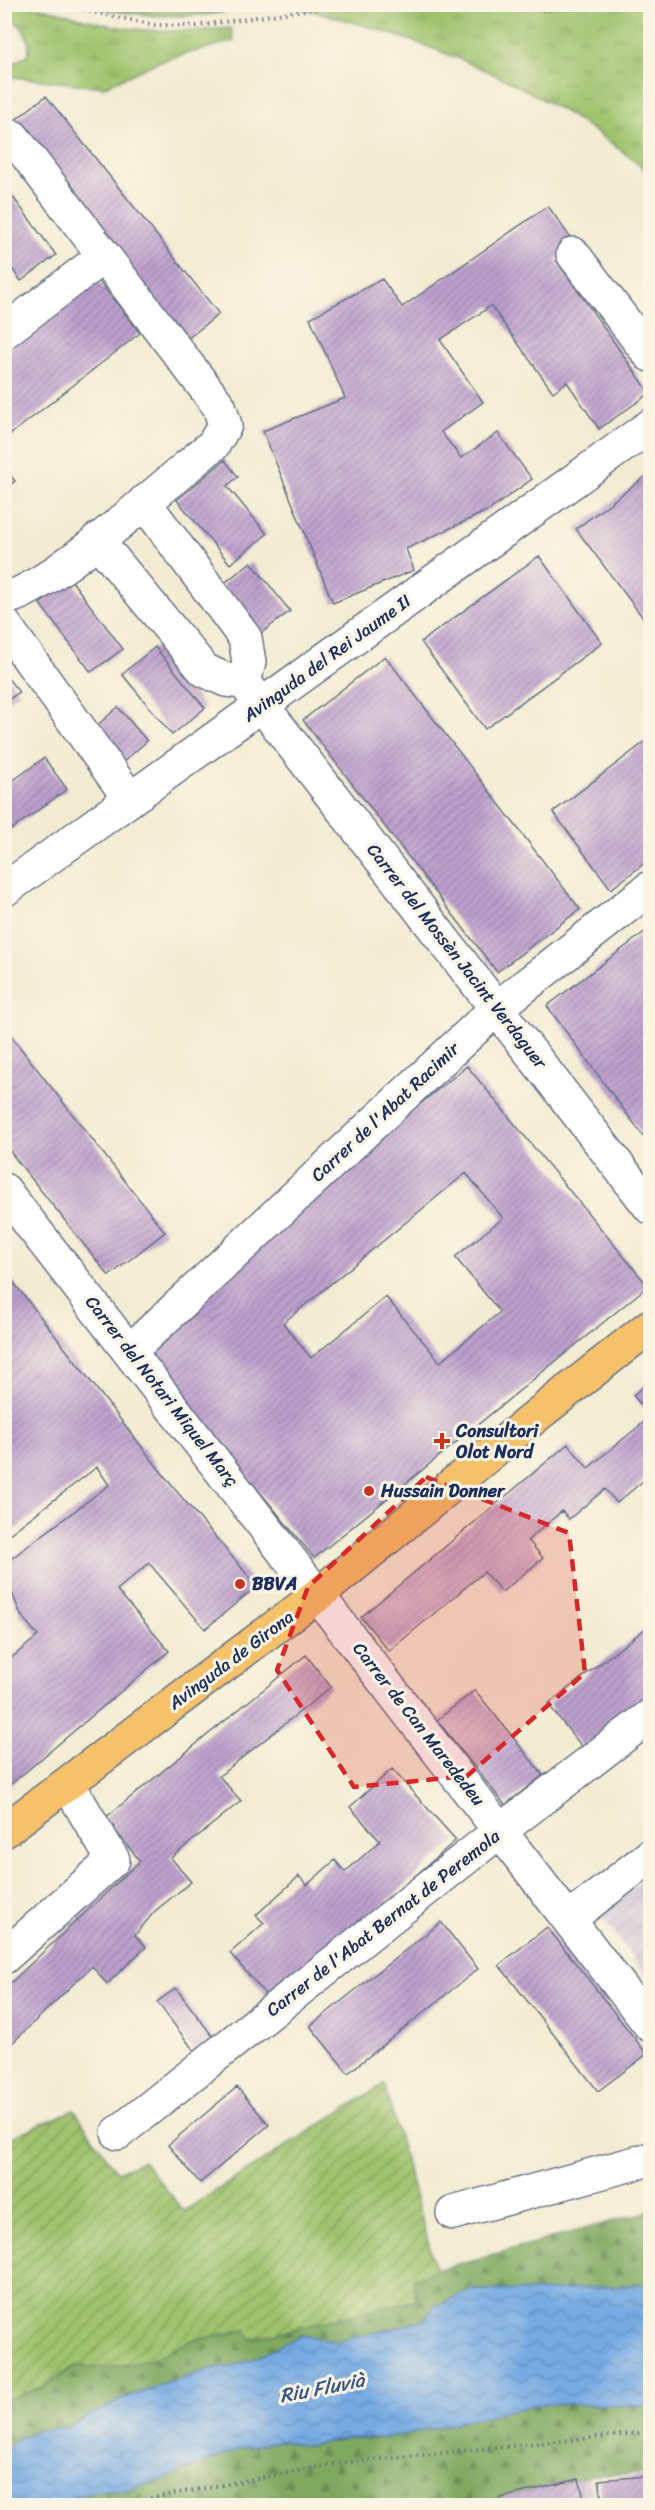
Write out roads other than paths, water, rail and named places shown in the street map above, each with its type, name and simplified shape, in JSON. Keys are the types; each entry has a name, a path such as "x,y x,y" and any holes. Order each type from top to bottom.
{"main road":[{"name":"Avinguda de Girona","path":"4,1831 319,1594 536,1416 651,1326"}],"street":[{"path":"4,598 12,597 41,582 97,540 213,445 225,426 219,406 13,137"},
{"path":"573,254 651,355"},
{"path":"4,332 104,256"},
{"name":"Avinguda del Rei Jaume II","path":"4,890 130,799 253,693 651,426"},
{"path":"144,502 245,638 253,693"},
{"path":"97,540 204,670 253,693"},
{"path":"4,624 130,799"},
{"name":"Carrer del Mossèn Jacint Verdaguer","path":"253,693 651,1207"},
{"name":"Carrer de l'Abat Racimir","path":"131,1350 497,1008 651,888"},
{"name":"Carrer del Notari Miquel Març","path":"4,1190 319,1594"},
{"name":"Carrer de Can Marededeu","path":"319,1594 651,2025"},
{"name":"Carrer de l'Abat Bernat de Peremola","path":"117,2133 501,1830 651,1716"},
{"path":"4,1957 113,1860 68,1784"},
{"path":"569,1919 651,1856"},
{"path":"453,2213 651,2160"}],"water":[{"name":"Riu Fluvià","path":"640,2284 650,2287 650,2406 538,2404 388,2438 348,2438 307,2446 280,2441 239,2449 164,2479 127,2490 94,2492 55,2505 5,2505 5,2450 20,2437 36,2431 67,2427 129,2396 210,2369 230,2367 256,2358 301,2335 337,2342 418,2322 426,2318 434,2307 471,2290 545,2291"}],"place":[{"name":"Consultori Olot Nord","path":"442,1441"},
{"name":"Hussain Donner","path":"369,1491"},
{"name":"BBVA","path":"240,1584"}]}
